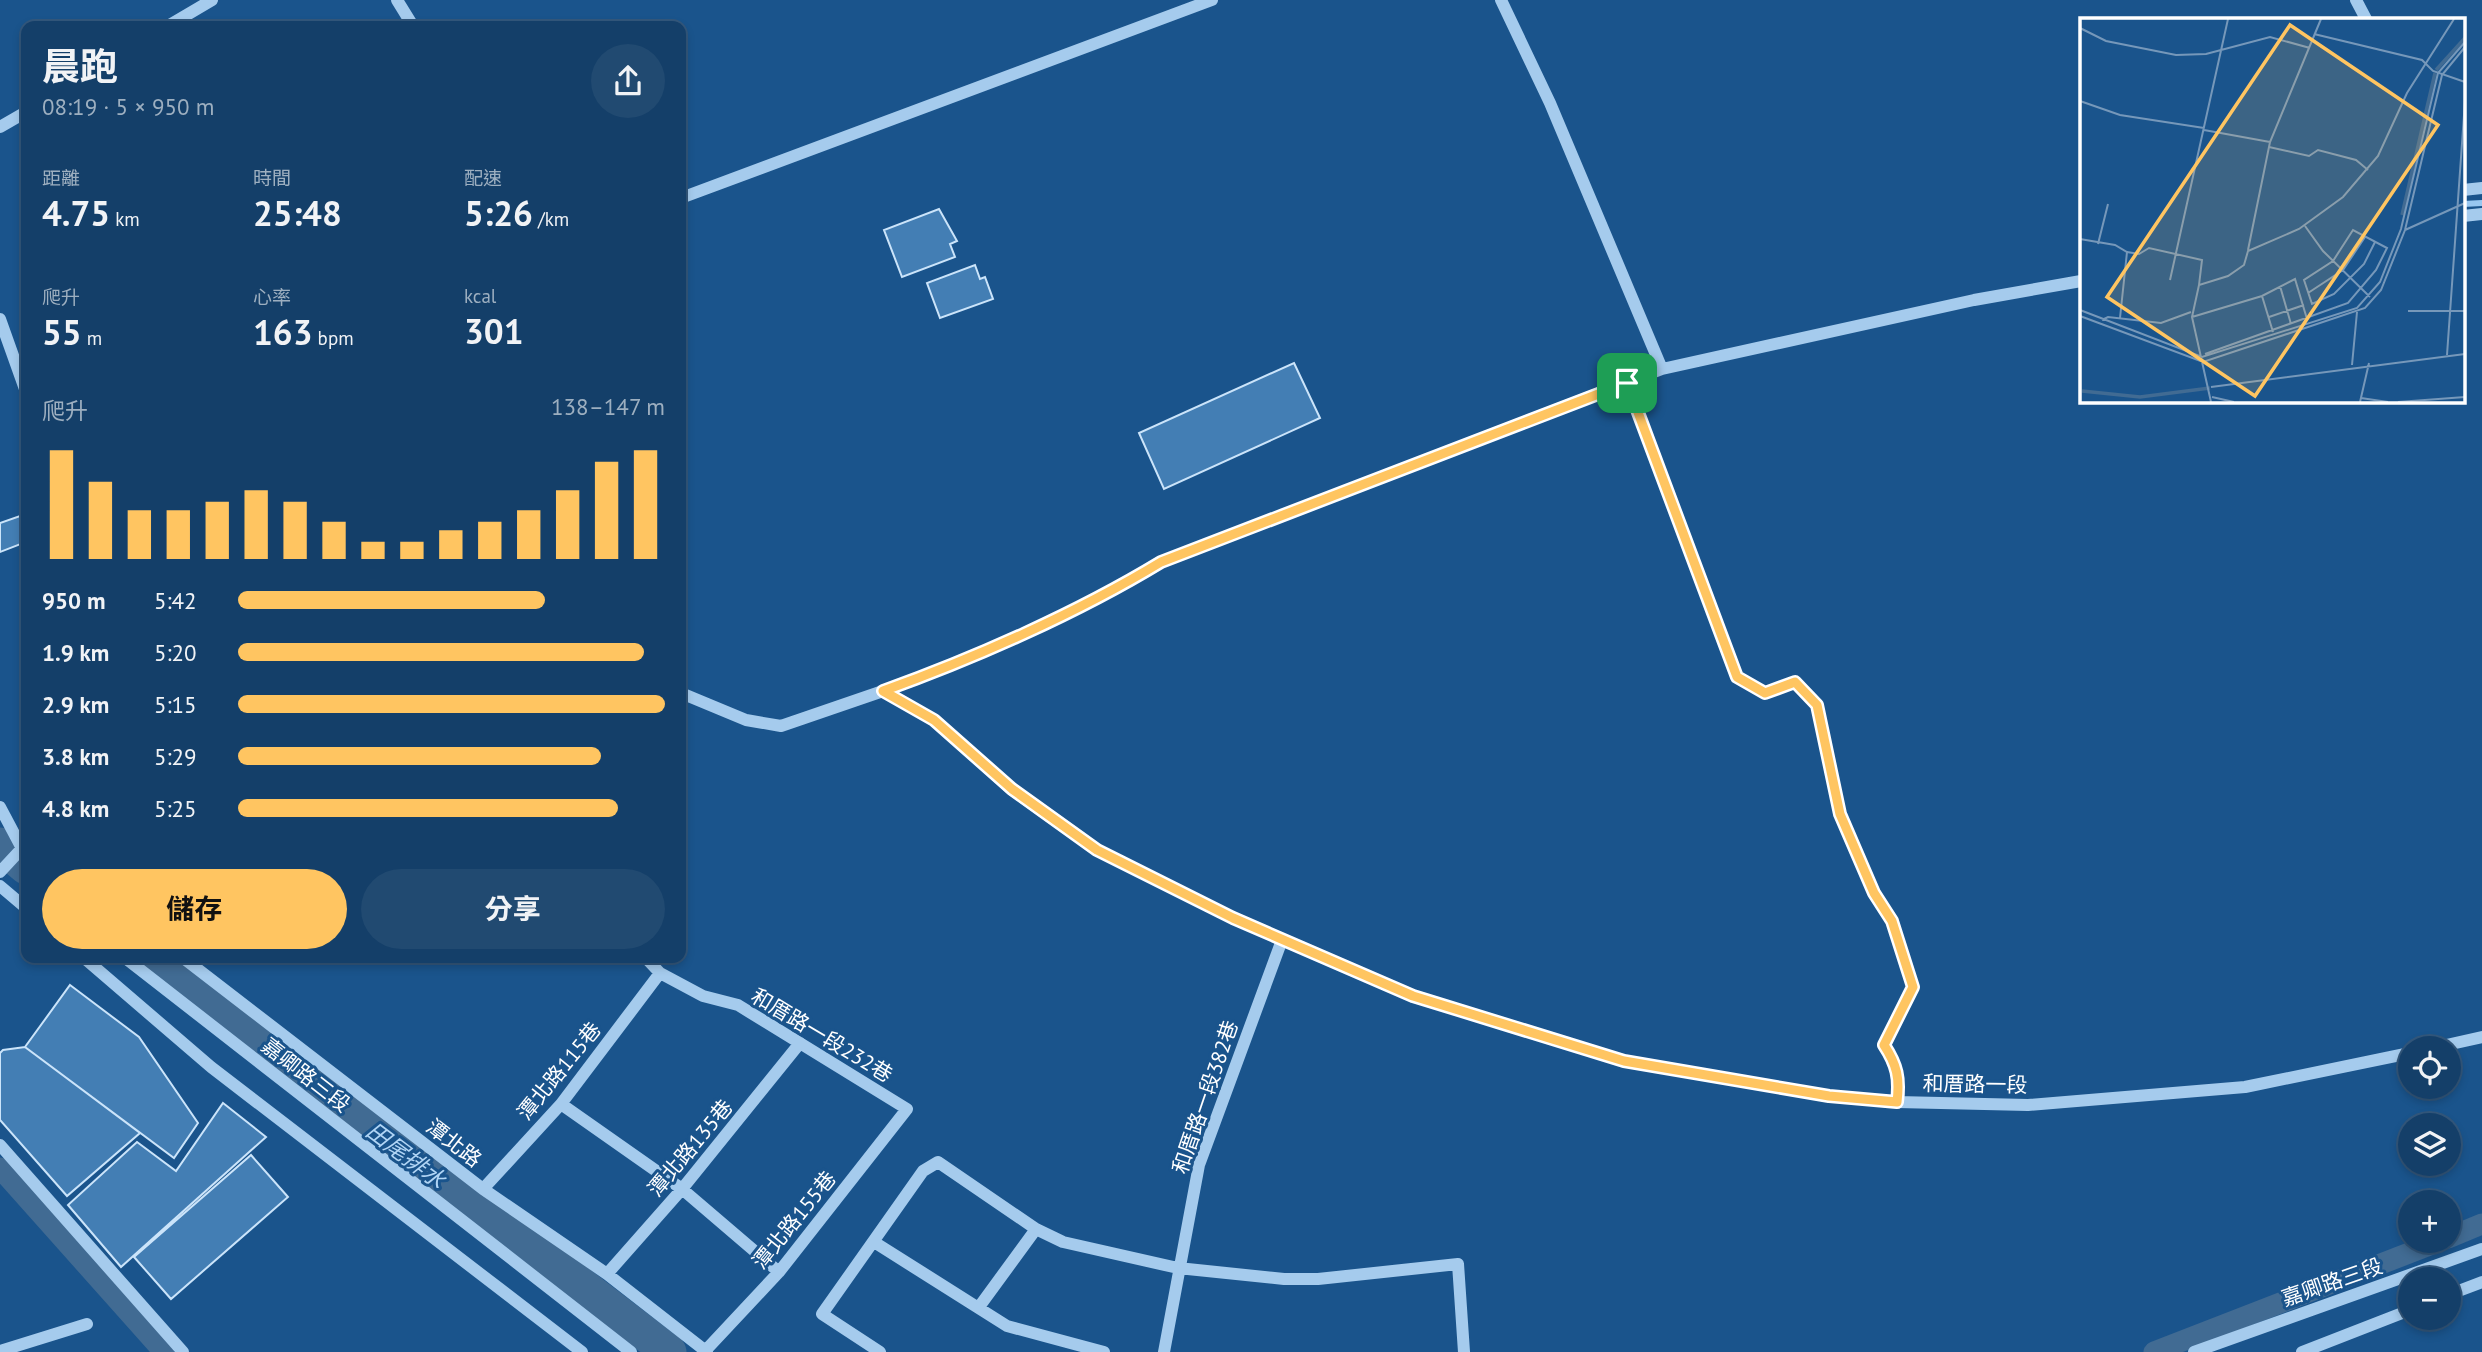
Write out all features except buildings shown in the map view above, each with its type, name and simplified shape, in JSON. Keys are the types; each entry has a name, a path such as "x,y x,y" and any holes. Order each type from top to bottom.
{"street":[{"path":"176,21 212,0"},
{"path":"397,0 410,21"},
{"path":"686,196 1212,0"},
{"path":"1502,0 1550,103 1662,369"},
{"path":"2356,0 2365,18"},
{"path":"0,127 21,115"},
{"path":"2464,190 2482,188"},
{"path":"2464,216 2482,214"},
{"path":"686,694 746,720 782,726 925,676 1115,590 1161,562 1662,369 1974,300 2080,281"},
{"path":"0,319 21,377"},
{"path":"1627,383 1737,677 1765,693 1795,682 1817,705 1840,814 1874,893 1892,921 1913,987 1884,1045 1895,1062 1900,1079 1897,1102"},
{"name":"和厝路一段","path":"883,691 934,720 1012,789 1097,850 1282,940 1413,996 1624,1061 1829,1096 1897,1102 2028,1105 2245,1087 2398,1055"},
{"path":"0,807 21,843"},
{"path":"1,871 21,854"},
{"path":"0,886 21,904"},
{"name":"和厝路一段382巷","path":"1164,1352 1199,1165 1282,940"},
{"path":"90,963 211,1067 582,1352"},
{"name":"嘉卿路三段","path":"132,963 631,1352"},
{"name":"潭北路","path":"191,963 482,1189 607,1274 706,1351"},
{"name":"和厝路一段232巷","path":"651,963 660,973 703,996 738,1005 906,1109"},
{"name":"潭北路115巷","path":"482,1189 561,1104 660,973"},
{"path":"2461,1042 2482,1037"},
{"name":"潭北路135巷","path":"607,1274 682,1189 800,1044"},
{"path":"561,1104 682,1189 779,1272"},
{"name":"潭北路155巷","path":"706,1351 779,1272 906,1109"},
{"path":"0,1145 183,1352"},
{"path":"880,1352 822,1314 923,1171 938,1162 1036,1229 1063,1242 1178,1268 1283,1279 1318,1279 1458,1264 1464,1352"},
{"path":"979,1307 1036,1229"},
{"path":"874,1242 1007,1326 1104,1352"},
{"name":"嘉卿路三段","path":"2194,1352 2482,1249"},
{"path":"2461,1290 2482,1282"},
{"path":"2302,1352 2398,1315"},
{"path":"0,1351 87,1324"}],"waterway":[{"path":"2464,204 2482,203"},
{"name":"田尾排水","path":"0,845 21,863"},
{"name":"田尾排水","path":"151,963 429,1168 669,1352"},
{"path":"0,1168 164,1352"},
{"path":"2461,1233 2482,1224"},
{"path":"2154,1352 2409,1253"}],"route":[{"path":"1627,383 1737,677 1765,693 1795,682 1817,705 1840,814 1874,893 1892,921 1913,987 1884,1045 1895,1062 1900,1079 1897,1102 1829,1096 1624,1061 1413,996 1233,918 1097,850 1012,789 934,720 883,691 925,676 1115,590 1161,562 1627,383"}]}
